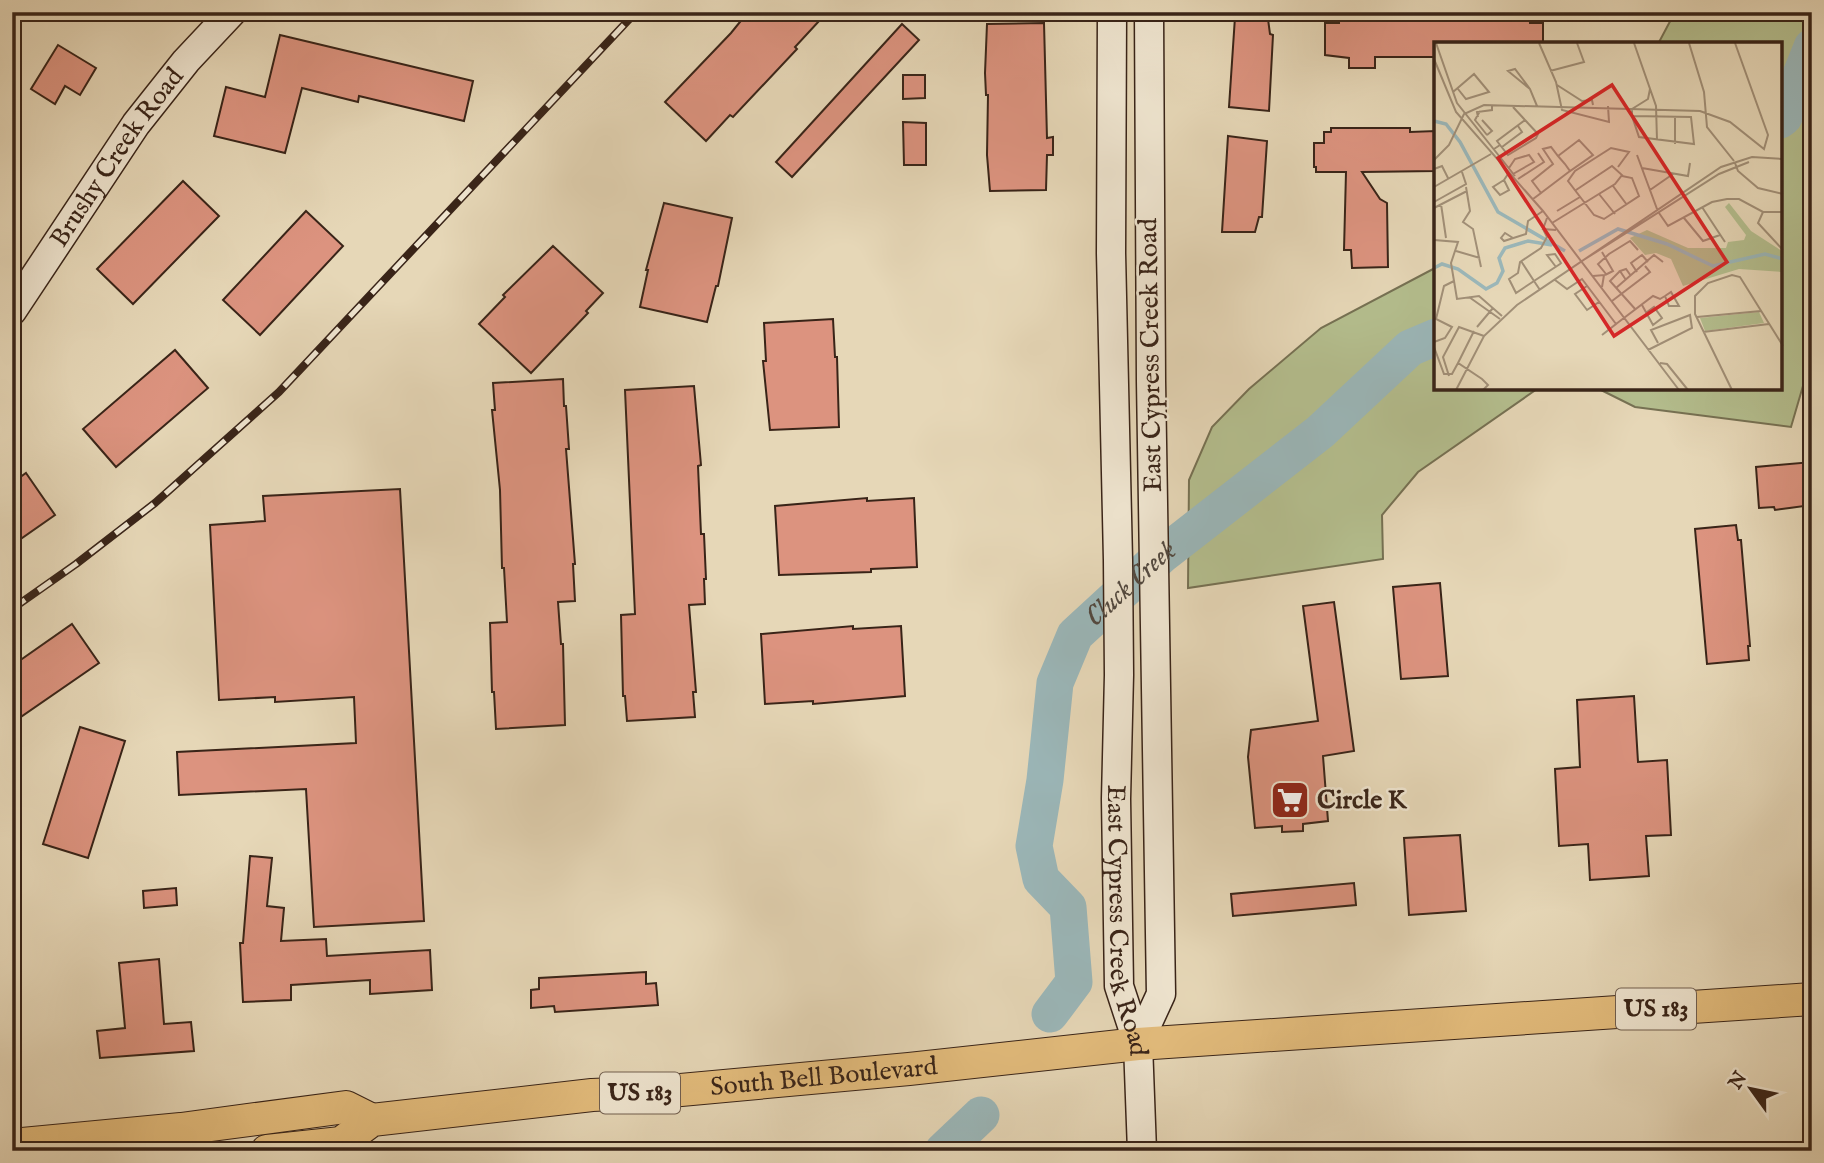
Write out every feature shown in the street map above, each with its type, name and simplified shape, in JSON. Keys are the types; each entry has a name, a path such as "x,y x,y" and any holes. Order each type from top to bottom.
{"main road":[{"name":"Brushy Creek Road","path":"12,311 136,124 186,61 232,12"},
{"name":"East Cypress Creek Road","path":"1112,12 1111,253 1118,560 1116,799 1119,986 1138,1044"},
{"name":"East Cypress Creek Road","path":"1138,1044 1161,994 1149,12"},
{"path":"1111,253 1150,261"},
{"name":"US 183","path":"1138,1044 1812,999"},
{"path":"1138,1044 1142,1151"},
{"name":"South Bell Boulevard","path":"372,1120 592,1095 659,1092 909,1069 1138,1044"},
{"name":"US 183","path":"12,1145 181,1129 346,1107 372,1120"},
{"path":"267,1151 341,1143 372,1120"}],"green space":[{"path":"1675,12 1812,12 1812,355 1791,427 1635,407 1601,390 1782,390 1782,42 1659,42"},
{"path":"1434,269 1434,390 1536,390 1418,472 1382,515 1383,559 1188,588 1189,480 1212,427 1249,389 1321,328"}],"building":[{"path":"748,12 812,12 820,20 795,47 797,49 733,117 730,115 706,141 665,102"},
{"path":"1339,12 1529,12 1530,23 1543,23 1543,42 1434,42 1434,57 1375,57 1375,68 1349,68 1349,58 1325,55 1325,23 1339,23"},
{"path":"1235,17 1268,19 1270,34 1273,35 1269,111 1229,107"},
{"path":"1044,23 1047,138 1053,137 1053,155 1047,155 1046,190 990,191 985,73 987,24"},
{"path":"902,24 919,40 792,177 776,162"},
{"path":"280,35 473,81 464,121 359,96 358,102 302,88 285,153 214,136 226,87 265,97"},
{"path":"58,45 96,68 80,95 65,86 55,104 31,89"},
{"path":"903,75 925,75 925,98 903,99"},
{"path":"903,122 926,123 926,165 904,165"},
{"path":"1331,128 1410,128 1410,132 1434,131 1434,171 1362,172 1380,199 1387,203 1388,267 1352,268 1351,250 1344,250 1346,172 1316,172 1314,167 1314,143 1324,143 1324,132 1331,132"},
{"path":"1228,136 1267,141 1262,217 1259,217 1255,232 1222,232"},
{"path":"183,181 219,216 133,304 97,269"},
{"path":"664,203 732,218 718,286 707,322 640,307 646,270"},
{"path":"306,211 343,246 260,335 223,300"},
{"path":"553,246 603,293 586,311 588,313 531,373 479,324 505,297 503,295"},
{"path":"833,319 839,427 770,430 763,361 766,361 764,323"},
{"path":"175,350 208,388 116,467 83,429"},
{"path":"563,379 575,564 575,601 558,602 563,644 565,725 496,729 490,623 507,622 502,568 500,490 492,410 495,410 493,383"},
{"path":"694,386 701,465 698,466 701,534 704,534 706,579 705,604 689,605 696,692 693,692 695,717 627,721 623,696 621,615 635,614 625,390"},
{"path":"1812,462 1812,505 1775,510 1774,507 1759,508 1756,467"},
{"path":"26,473 55,515 12,545 12,483"},
{"path":"400,489 424,921 314,927 306,789 179,795 177,752 356,743 354,697 275,702 275,697 219,700 210,525 265,521 263,496"},
{"path":"867,498 867,501 914,498 917,567 871,569 871,572 779,575 775,506"},
{"path":"1736,525 1738,540 1741,540 1749,660 1707,664 1695,529"},
{"path":"1440,583 1448,676 1401,679 1393,587"},
{"path":"1334,602 1354,751 1323,756 1328,821 1303,824 1303,831 1282,832 1282,826 1255,828 1248,757 1251,730 1318,721 1303,606"},
{"path":"72,624 99,663 12,723 12,666"},
{"path":"853,626 853,629 901,626 905,696 813,704 813,701 765,704 761,634"},
{"path":"1634,696 1638,762 1667,760 1671,835 1646,836 1649,876 1590,880 1588,844 1559,846 1555,769 1580,767 1577,700"},
{"path":"80,727 125,741 88,858 43,844"},
{"path":"1460,835 1466,911 1409,915 1404,838"},
{"path":"250,856 272,858 267,906 284,908 281,941 326,939 327,956 430,950 432,990 370,994 370,980 291,985 291,1000 243,1002 240,943 243,943"},
{"name":"Circle K","path":"1354,883 1356,905 1233,916 1231,894"},
{"path":"176,888 177,905 144,908 143,891"},
{"path":"159,959 164,1024 191,1022 194,1051 100,1058 97,1031 125,1028 119,963"},
{"path":"646,972 646,984 656,983 658,1005 555,1012 554,1006 531,1008 531,990 539,989 539,978"}],"waterway":[{"name":"Cluck Creek","path":"1782,118 1812,47"},
{"name":"Cluck Creek","path":"1050,1014 1074,982 1068,907 1041,879 1034,846 1045,780 1055,683 1075,635 1162,555 1320,432 1410,348 1434,338"},
{"name":"Cluck Creek","path":"943,1151 981,1115"}],"railway":[{"path":"12,609 155,503 279,392 636,12"}],"place":[{"name":"Circle K","path":"1290,800"}]}
